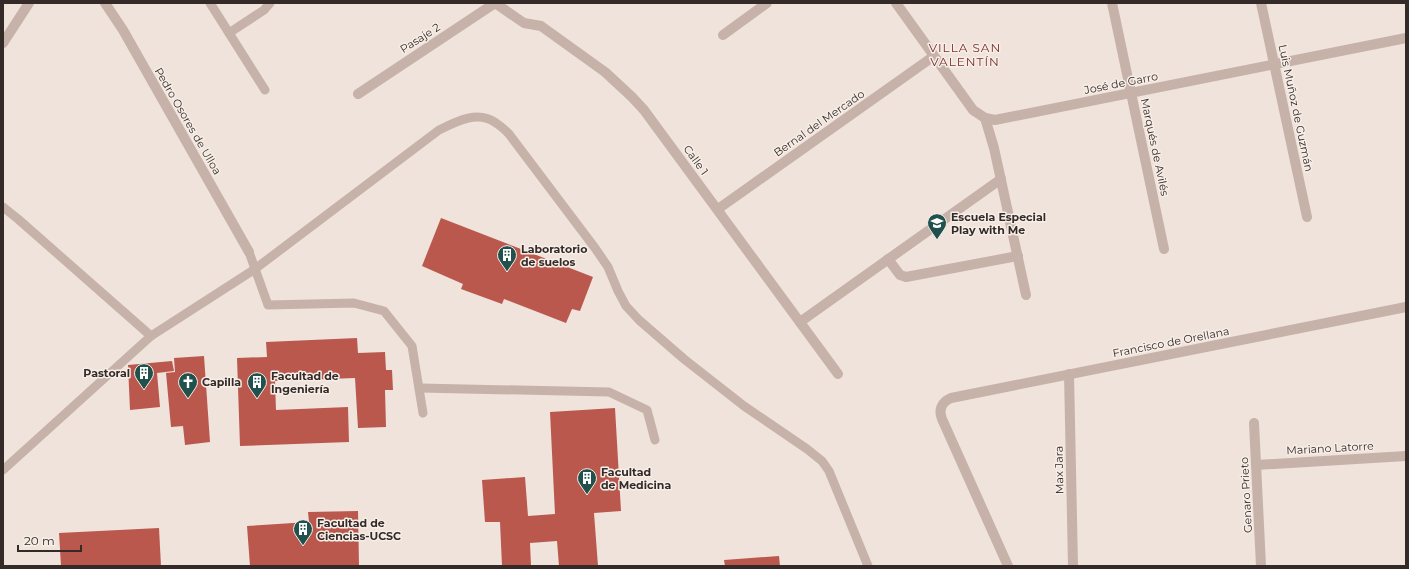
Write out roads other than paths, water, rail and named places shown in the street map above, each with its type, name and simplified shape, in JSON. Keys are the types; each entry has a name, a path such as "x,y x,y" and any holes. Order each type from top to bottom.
{"street":[{"path":"3,43 29,3"},
{"name":"Pedro Osores de Ulloa","path":"105,3 123,30 249,252"},
{"name":"Pasaje 2","path":"358,94 495,3"},
{"name":"Calle 1","path":"495,3 524,23 541,26 605,72 644,110 838,374"},
{"path":"723,35 768,3"},
{"path":"896,3 973,110 985,118 1001,179 1026,295"},
{"name":"Marqués de Avilés","path":"1112,3 1164,249"},
{"name":"Luis Muñoz de Guzmán","path":"1261,3 1307,217"},
{"name":"José de Garro","path":"985,118 995,120 1004,119 1406,38"},
{"name":"Bernal del Mercado","path":"718,209 934,56"},
{"path":"800,322 1001,179"},
{"path":"888,259 900,275 906,277 1018,256"},
{"name":"Francisco de Orellana","path":"1008,566 940,414 942,405 946,400 1406,307"},
{"name":"Max Jara","path":"1069,374 1073,566"},
{"name":"Genaro Prieto","path":"1254,422 1261,566"},
{"name":"Mariano Latorre","path":"1256,465 1406,456"}],"lane":[{"path":"210,3 265,90"},
{"path":"229,33 264,10 270,3"},
{"path":"3,470 151,336 255,269 439,130 456,122 472,117 482,117 496,122 509,134 595,248 608,267 626,306 639,320 684,359 744,406 822,461 829,471 846,508 868,566"},
{"path":"3,207 151,336"},
{"path":"249,252 268,305 354,303 384,311 412,346 423,413"},
{"path":"420,388 609,392 647,410 655,440"}],"place":[{"name":"Escuela Especial Play with Me","path":"937,240"},
{"name":"Laboratorio de suelos","path":"507,272"},
{"name":"Pastoral","path":"144,390"},
{"name":"Capilla","path":"188,399"},
{"name":"Facultad de Ingeniería","path":"257,399"},
{"name":"Facultad de Medicina","path":"587,495"},
{"name":"Facultad de Ciencias-UCSC","path":"303,546"}],"district":[{"name":"VILLA SAN VALENTÍN","path":"965,54"}]}
